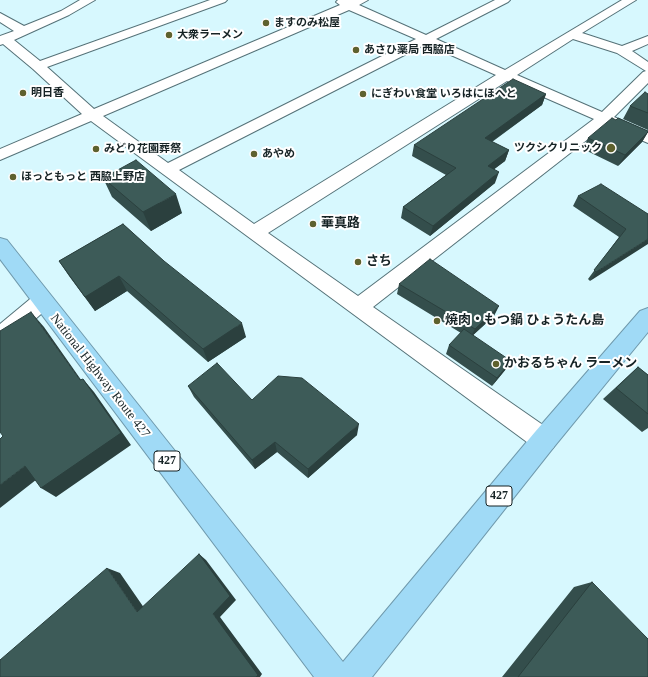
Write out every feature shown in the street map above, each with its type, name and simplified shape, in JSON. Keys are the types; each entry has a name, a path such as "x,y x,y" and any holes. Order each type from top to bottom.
{"highway":[{"name":"National Highway Route 427","path":"0,245 334,677"},
{"name":"427","path":"351,677 544,440 648,317"}],"street":[{"path":"89,0 3,40 38,66 92,115 254,233 544,440"},
{"path":"38,66 221,0"},
{"path":"0,155 343,3 362,0"},
{"path":"167,170 504,0"},
{"path":"254,233 508,76 572,34 630,0"},
{"path":"343,3 648,138"},
{"path":"0,17 23,31"},
{"path":"572,34 622,50 648,68"},
{"path":"622,50 648,40"},
{"path":"358,307 604,119 648,75"},
{"path":"0,337 42,301"}],"building":[{"path":"513,79 546,94 485,138 509,150 488,166 499,172 433,226 403,207 456,168 414,145"},
{"path":"645,92 648,94 648,113 630,106"},
{"path":"612,118 616,120 618,118 648,131 625,155 588,138"},
{"path":"136,160 176,194 143,212 103,178"},
{"path":"601,184 648,214 648,239 596,272 594,270 626,229 578,196"},
{"path":"123,224 164,261 242,323 203,349 119,276 85,297 59,261"},
{"path":"430,259 499,306 475,329 399,284"},
{"path":"31,312 80,380 83,379 121,433 41,488 25,466 0,485 0,439 3,436 0,432 0,331"},
{"path":"464,329 511,361 497,378 449,345"},
{"path":"217,363 252,400 278,376 302,378 359,424 308,469 275,442 252,460 188,386"},
{"path":"638,367 648,375 648,414 616,388"},
{"path":"199,554 230,596 213,614 258,675 256,677 0,677 0,660 107,568 137,612"},
{"path":"592,582 648,639 648,677 518,677"}],"place":[{"name":"ますのみ松屋","path":"266,23"},
{"name":"大衆ラーメン","path":"169,35"},
{"name":"あさひ薬局 西脇店","path":"356,50"},
{"name":"明日香","path":"23,93"},
{"name":"にぎわい食堂 いろはにほへと","path":"363,94"},
{"name":"ツクシクリニック","path":"611,148"},
{"name":"みどり花園葬祭","path":"96,149"},
{"name":"あやめ","path":"254,154"},
{"name":"ほっともっと 西脇上野店","path":"13,177"},
{"name":"華真路","path":"313,224"},
{"name":"さち","path":"358,262"},
{"name":"焼肉・もつ鍋 ひょうたん島","path":"437,321"},
{"name":"かおるちゃん ラーメン","path":"496,364"}]}
